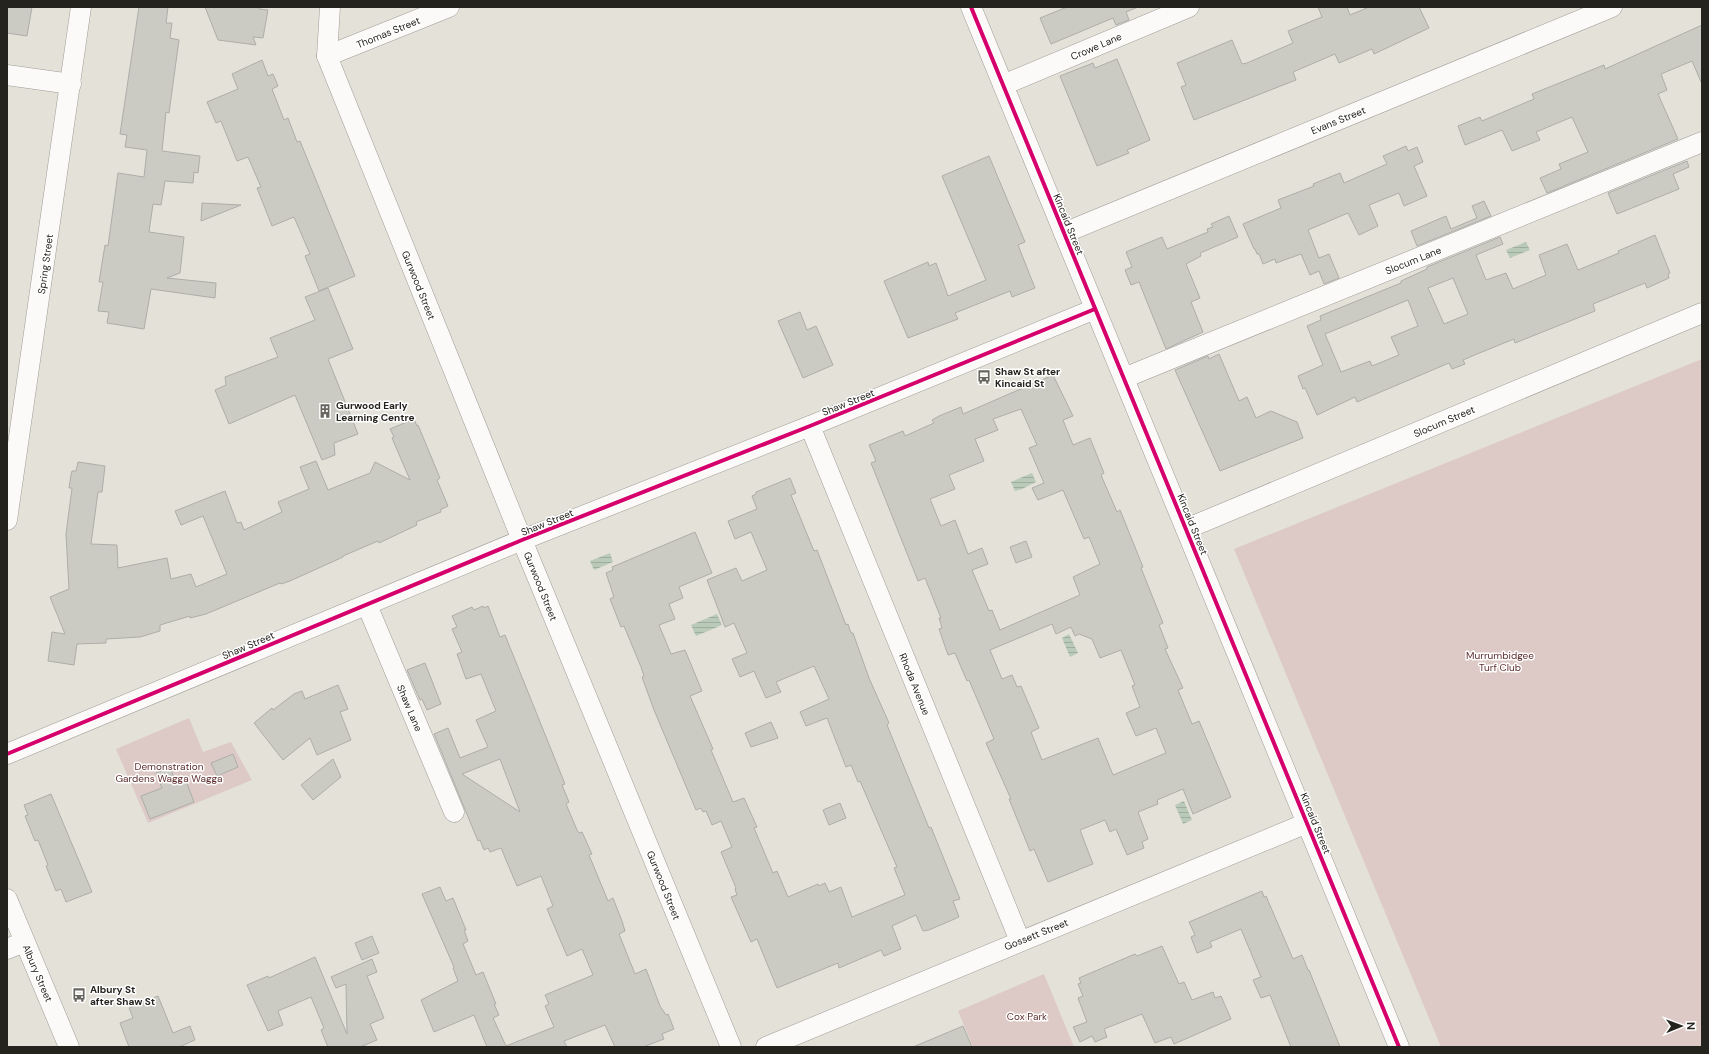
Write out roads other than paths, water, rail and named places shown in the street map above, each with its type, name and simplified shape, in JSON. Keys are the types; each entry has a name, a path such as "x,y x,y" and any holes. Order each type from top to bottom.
{"street":[{"name":"Spring Street","path":"7,520 81,7"},
{"path":"327,56 330,7"},
{"name":"Thomas Street","path":"327,56 449,7"},
{"name":"Kincaid Street","path":"971,7 1399,1047"},
{"name":"Crowe Lane","path":"1003,85 1189,7"},
{"name":"Evans Street","path":"1064,233 1612,7"},
{"name":"Gurwood Street","path":"327,56 522,540 731,1047"},
{"path":"7,75 71,84"},
{"name":"Slocum Lane","path":"1124,378 1702,142"},
{"name":"Shaw Street","path":"7,754 522,540 810,426 1095,309"},
{"name":"Slocum Street","path":"1186,528 1702,313"},
{"name":"Rhoda Avenue","path":"810,426 1020,941"},
{"name":"Shaw Lane","path":"367,605 454,812"},
{"name":"Gossett Street","path":"766,1047 1307,823"},
{"name":"Albury Street","path":"7,899 15,945 69,1047"}],"place":[{"name":"Shaw St after Kincaid St","path":"984,377"},
{"name":"Gurwood Early Learning Centre","path":"325,411"},
{"name":"Albury St after Shaw St","path":"79,995"}],"park label":[{"name":"Murrumbidgee Turf Club","path":"1500,660"},
{"name":"Demonstration Gardens Wagga Wagga","path":"169,772"},
{"name":"Cox Park","path":"1027,1016"}]}
